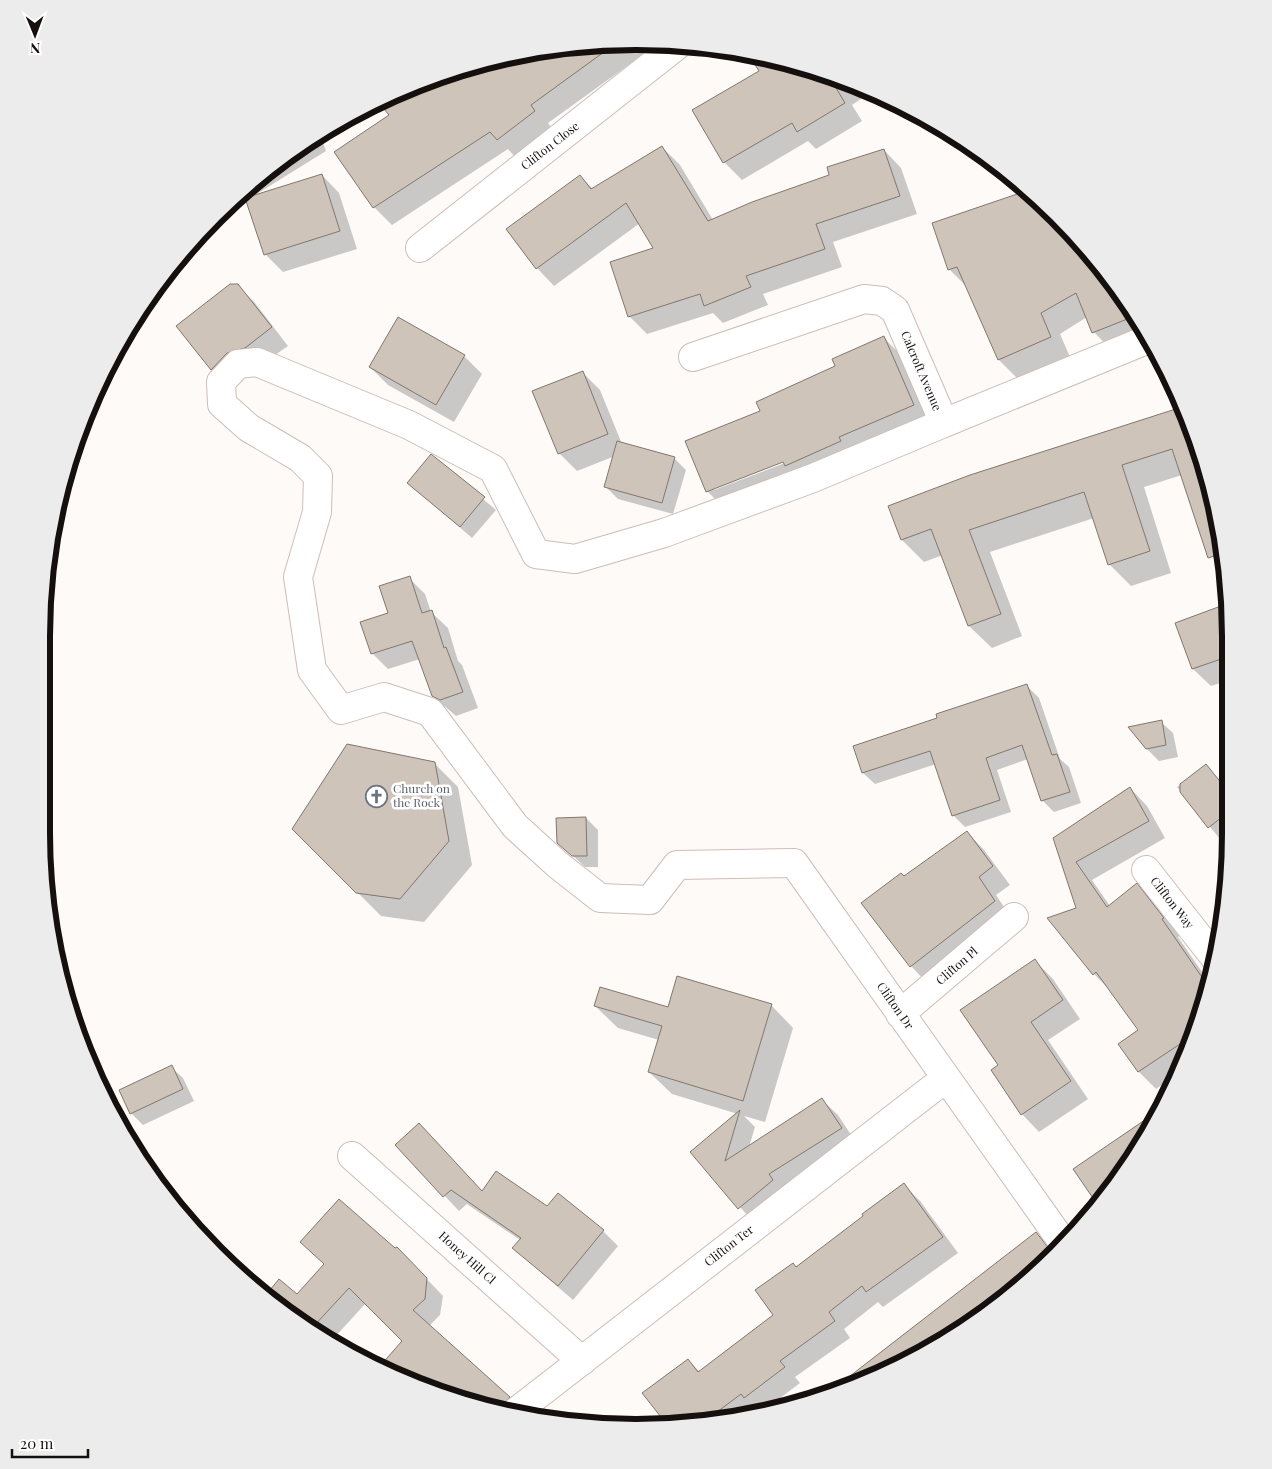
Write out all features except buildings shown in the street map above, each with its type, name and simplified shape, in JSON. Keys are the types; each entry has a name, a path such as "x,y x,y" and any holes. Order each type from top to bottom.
{"street":[{"name":"Clifton Close","path":"420,248 670,51"},
{"name":"Calcroft Avenue","path":"693,357 864,299 882,300 895,310 944,424 1142,342"},
{"name":"Clifton Dr","path":"944,424 813,478 664,533 575,559 536,554 493,470 451,446 408,425 257,362 238,364 221,382 222,404 249,428 300,458 318,476 317,512 298,577 312,670 341,710 384,697 430,712 515,826 558,865 600,898 650,900 677,865 794,863 1059,1237"},
{"name":"Clifton Way","path":"1146,870 1210,951"},
{"name":"Clifton Pl","path":"900,1014 1014,917"},
{"name":"Clifton Ter","path":"521,1408 946,1078"},
{"name":"Honey Hill Cl","path":"352,1156 582,1361"}],"place":[{"name":"Church on the Rock","path":"377,796"}]}
